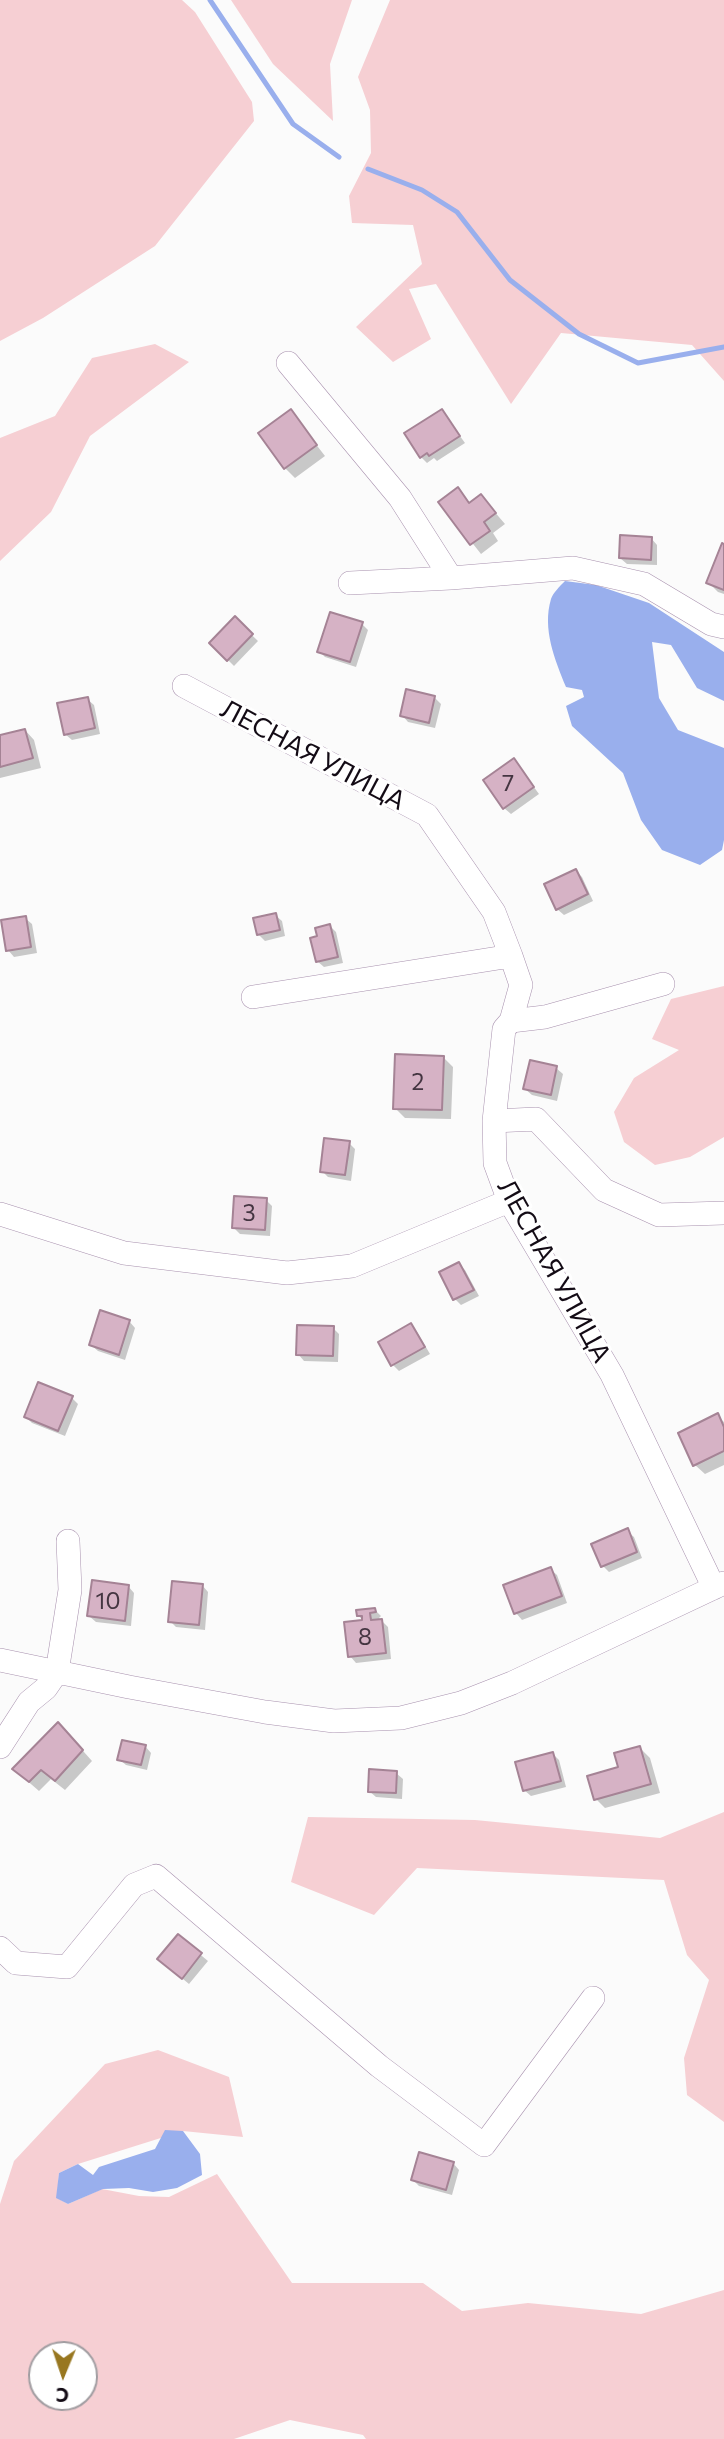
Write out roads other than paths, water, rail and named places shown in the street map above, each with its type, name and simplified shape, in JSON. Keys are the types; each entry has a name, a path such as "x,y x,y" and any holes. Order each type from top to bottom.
{"street":[{"path":"288,363 400,498 451,578"},
{"path":"350,583 573,569 644,584 711,624 724,627"},
{"name":"ЛЕСНАЯ УЛИЦА","path":"184,686 426,815 494,912 521,985 511,1021 504,1029 494,1121 495,1163 509,1201 612,1375 719,1586"},
{"path":"253,997 511,956"},
{"path":"511,1021 545,1017 663,984"},
{"path":"494,1121 536,1119 604,1190 659,1216 724,1213"},
{"path":"0,1214 124,1253 287,1273 352,1266 509,1201"},
{"path":"0,1746 29,1702 46,1688 57,1672 70,1591 68,1541"},
{"path":"0,1660 265,1712 334,1721 401,1718 461,1703 512,1683 719,1586"},
{"path":"0,1948 16,1963 67,1967 134,1885 156,1876 379,2066 484,2145 593,1998"}],"water":[{"path":"565,581 596,585 649,603 724,652 724,701 697,688 671,645 652,642 659,698 678,730 724,748 722,850 700,865 662,850 641,820 623,773 572,726 566,706 584,697 582,690 566,687 554,655 548,622 551,599"},
{"path":"165,2130 183,2131 200,2154 202,2175 177,2188 153,2192 129,2188 103,2189 68,2204 56,2198 59,2173 78,2164 93,2175 99,2167 155,2149"}],"waterway":[{"path":"210,0 293,124 339,157"},
{"path":"368,169 422,190 457,212 510,280 579,334 638,363 724,347"}]}
